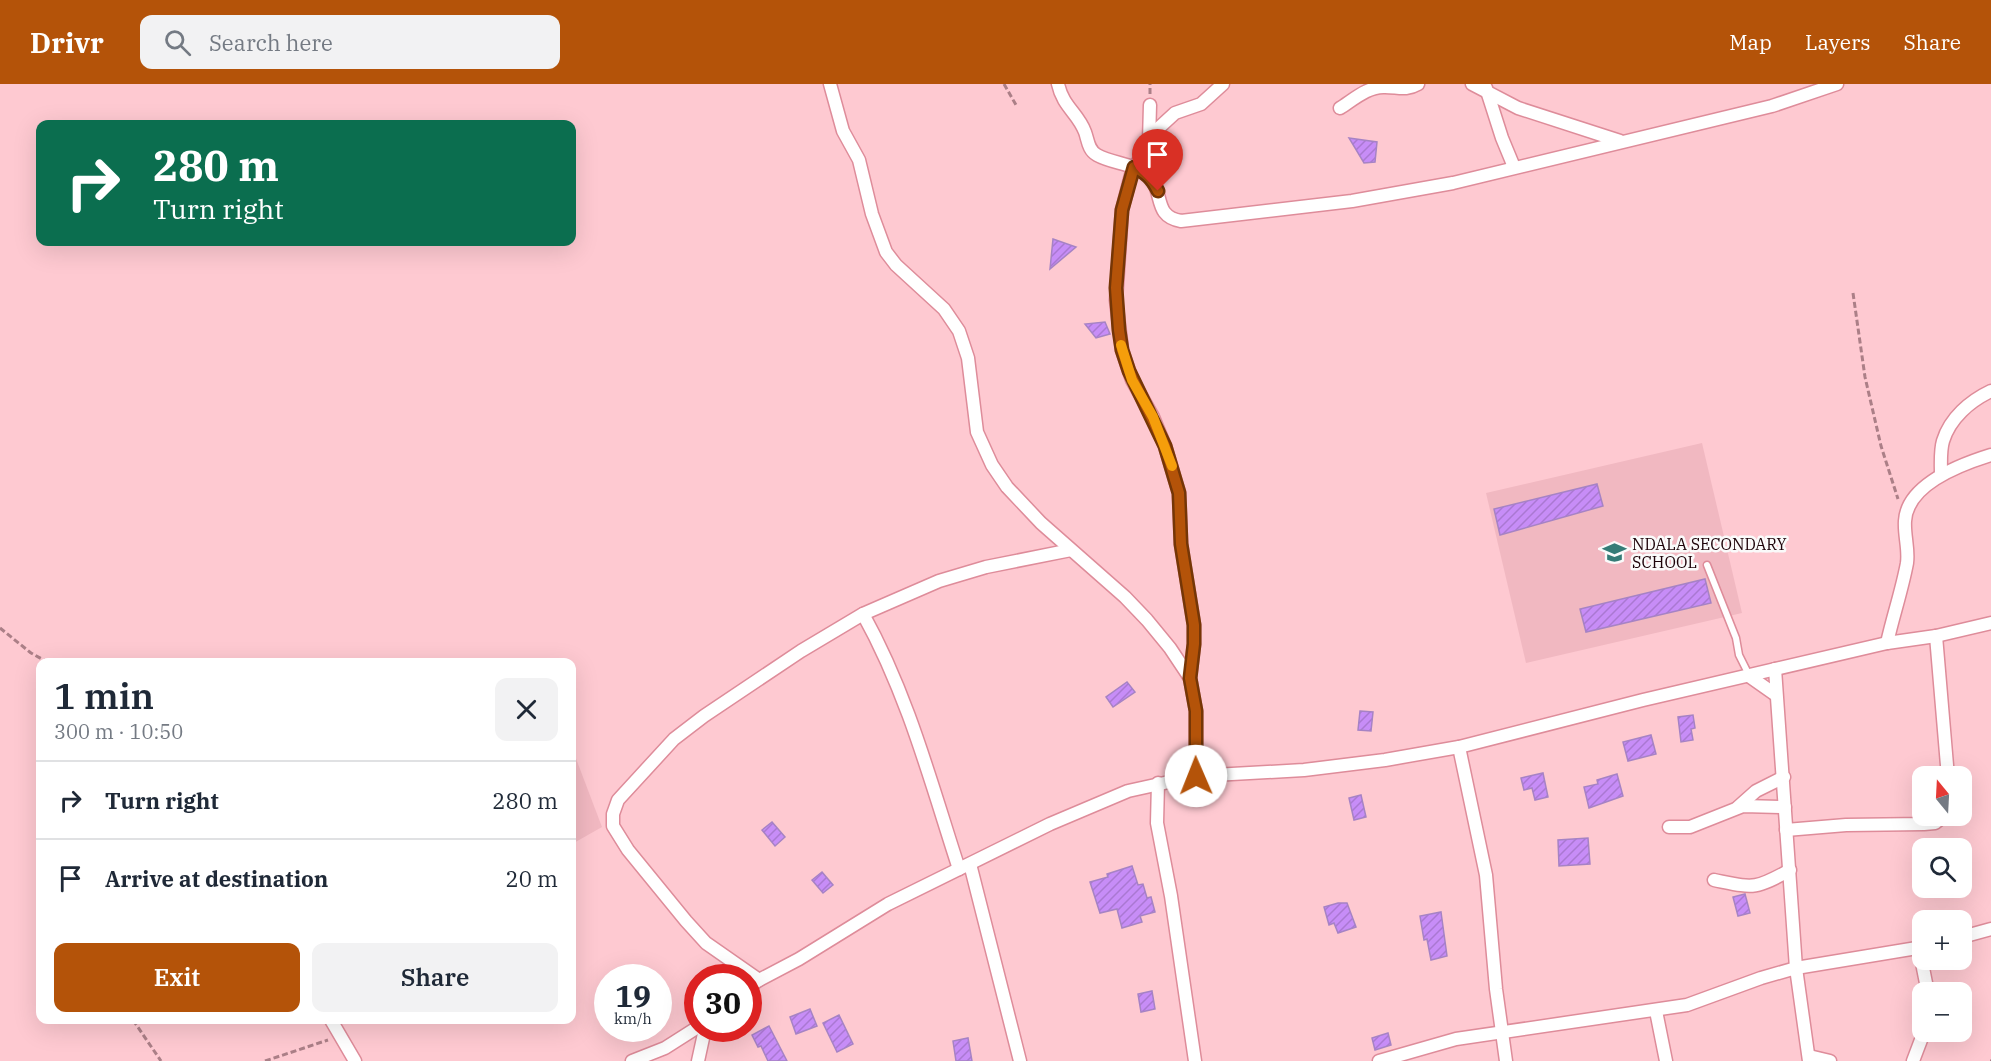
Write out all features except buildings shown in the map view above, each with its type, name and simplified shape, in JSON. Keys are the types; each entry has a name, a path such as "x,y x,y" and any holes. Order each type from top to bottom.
{"street":[{"path":"830,84 843,131 860,160 872,214 886,252 896,265 944,309 959,332 968,358 974,416 980,443 992,465 1007,487 1041,523 1140,613 1170,648 1190,678"},
{"path":"1058,84 1064,103 1084,130 1092,151 1097,156 1142,171 1153,181 1163,212 1181,221 1352,201 1453,183 1514,166 1772,106 1837,84"},
{"path":"1150,136 1175,113 1201,104 1223,84"},
{"path":"1340,108 1369,90 1385,87 1407,89 1418,84"},
{"path":"1472,84 1486,88 1518,108 1621,141"},
{"path":"1486,88 1514,166"},
{"path":"1150,105 1150,136 1147,146 1134,167 1122,210 1116,300 1122,350 1129,371 1165,446 1179,493 1181,544 1194,625 1190,678 1196,711 1196,776"},
{"path":"1941,474 1942,442 1952,422 1971,403 1991,391"},
{"path":"1887,643 1907,560 1905,521 1907,511 1920,492 1941,474 1991,454"},
{"path":"730,964 706,944 619,837 613,826 614,810 618,800 674,739 704,716 801,651 863,614 939,581 987,567 1071,550"},
{"path":"863,614 891,670 965,867 1020,1061"},
{"path":"762,979 888,904 1087,807 1158,783 1196,776 1304,770 1385,760 1459,747 1775,669 1887,643 1936,636 1991,623"},
{"path":"1936,636 1947,766"},
{"path":"1775,669 1797,968 1809,1058 1830,1061"},
{"path":"1749,676 1776,695"},
{"path":"1459,747 1486,874 1496,990 1506,1061"},
{"path":"1738,808 1756,791 1784,777"},
{"path":"1158,783 1157,823 1177,931 1195,1061"},
{"path":"1669,827 1690,827 1738,808 1749,806 1785,807"},
{"path":"1786,830 1846,825 1912,824"},
{"path":"1714,880 1753,887 1790,870"},
{"path":"1972,934 1991,929"},
{"path":"1379,1061 1456,1040 1687,1005 1761,978 1797,968 1912,949"},
{"path":"1656,1011 1666,1061"},
{"path":"334,1024 355,1061"},
{"path":"632,1061 665,1047 684,1035"},
{"path":"698,1061 702,1042"},
{"path":"1913,1061 1920,1042"}],"lane":[{"path":"1707,565 1736,638 1739,655 1749,676"}],"path":[{"path":"1004,84 1016,105"},
{"path":"1853,293 1865,377 1881,446 1898,500"},
{"path":"0,628 40,658"},
{"path":"136,1024 160,1061"},
{"path":"265,1061 342,1036"}],"shaded area":[{"name":"NDALA SECONDARY SCHOOL","path":"1702,443 1742,613 1526,663 1486,493"},
{"path":"576,759 602,827 576,842"}],"slow traffic":[{"path":"1121,345 1132,380 1153,417 1172,466"}],"place":[{"name":"NDALA SECONDARY SCHOOL","path":"1614,553"}],"route":[{"path":"1158,191 1148,175 1134,167 1122,210 1116,300 1122,350 1132,380 1153,417 1165,446 1179,493 1181,544 1194,614 1194,644 1190,678 1196,711 1196,776"}]}
